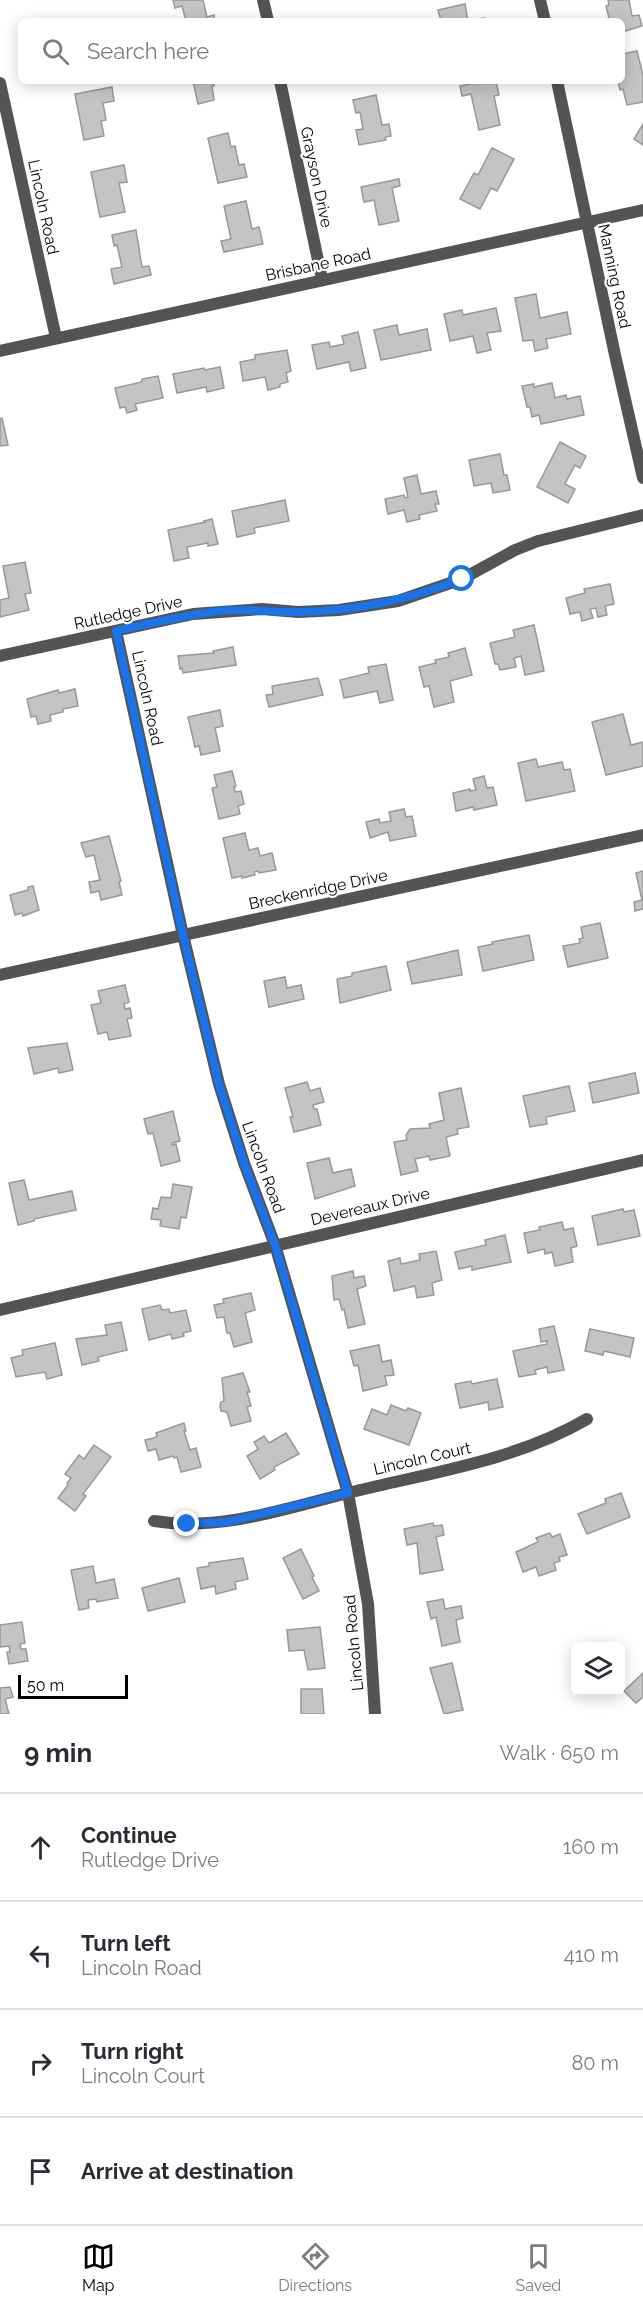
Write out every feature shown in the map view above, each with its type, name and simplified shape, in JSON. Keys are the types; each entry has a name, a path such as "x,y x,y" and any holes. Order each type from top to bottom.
{"street":[{"path":"263,0 267,18"},
{"path":"540,0 544,18"},
{"name":"Lincoln Road","path":"0,82 56,338"},
{"name":"Grayson Drive","path":"281,84 322,279"},
{"name":"Manning Road","path":"559,84 643,478"},
{"name":"Brisbane Road","path":"1,350 643,210"},
{"name":"Rutledge Drive","path":"0,656 187,616 221,611 339,610 398,601 462,579 515,550 538,541 643,515"},
{"name":"Lincoln Road","path":"116,631 183,935 225,1104 244,1163 275,1245 348,1493 368,1604 375,1714"},
{"name":"Breckenridge Drive","path":"0,975 643,836"},
{"name":"Devereaux Drive","path":"0,1310 643,1160"},
{"name":"Lincoln Court","path":"154,1521 187,1524 227,1522 498,1457 550,1438 587,1419"}],"building":[{"path":"173,0 203,0 207,17 214,15 214,18 185,18 182,6 175,8"},
{"path":"608,0 629,0 632,16 639,15 642,26 625,31 625,18 609,18 606,6 609,5"},
{"path":"465,4 467,18 440,18 438,10"},
{"path":"637,51 643,75 643,102 627,105 623,89 620,90 619,84 625,84 625,53"},
{"path":"194,84 214,84 214,100 198,104"},
{"path":"497,84 499,95 494,96 500,125 479,130 471,94 462,96 460,86"},
{"path":"112,87 114,101 103,103 106,120 101,121 104,136 84,140 75,94"},
{"path":"376,95 382,125 389,124 391,136 385,137 386,140 359,145 356,130 363,129 360,112 356,113 353,100"},
{"path":"643,124 643,145 634,139"},
{"path":"228,133 231,147 235,146 239,165 244,164 247,177 218,183 208,138"},
{"path":"492,148 514,159 497,191 491,188 480,209 460,199 474,173 478,175"},
{"path":"124,165 127,182 119,183 125,212 100,217 91,172"},
{"path":"399,179 400,186 392,188 399,221 379,225 374,200 364,202 361,187"},
{"path":"246,201 252,229 259,227 263,244 224,252 221,241 231,239 224,206"},
{"path":"136,230 142,267 149,266 151,275 114,284 111,269 122,267 112,235"},
{"path":"536,294 540,318 567,312 571,334 546,339 548,348 535,351 533,340 523,341 515,298"},
{"path":"496,308 501,331 487,333 491,350 477,353 473,336 450,341 444,314 462,310 463,315"},
{"path":"397,325 399,335 427,329 431,350 381,360 374,330"},
{"path":"358,332 366,368 351,371 349,362 317,369 312,345 329,342 330,347 344,344 342,336"},
{"path":"287,350 291,371 286,373 288,382 268,390 265,377 243,381 240,362 255,359 255,355"},
{"path":"220,367 224,388 207,392 206,387 177,393 173,374"},
{"path":"158,376 163,398 135,404 137,410 127,413 125,407 120,408 115,388"},
{"path":"552,383 555,398 566,395 567,399 580,396 584,415 541,424 539,415 532,417 522,386 534,384 534,387"},
{"path":"2,418 8,445 0,446 0,419"},
{"path":"560,442 586,456 580,468 575,465 565,484 575,489 568,503 537,487"},
{"path":"500,454 510,490 493,493 491,483 474,486 469,460"},
{"path":"417,475 421,494 436,491 439,504 435,504 437,511 419,515 420,519 407,522 404,510 388,514 385,499 404,495 405,498 408,497 404,478"},
{"path":"285,500 289,521 254,528 255,533 237,537 232,511"},
{"path":"212,519 218,544 208,546 208,543 187,547 189,558 174,561 168,530"},
{"path":"25,562 31,593 25,594 29,610 0,617 0,600 9,598 3,566"},
{"path":"610,584 614,604 605,606 607,615 598,617 596,608 590,609 593,618 582,621 580,612 570,614 566,598 585,593 584,589"},
{"path":"534,625 544,671 525,675 521,656 514,658 516,667 500,670 498,664 495,664 490,643 515,637 513,630"},
{"path":"233,647 236,665 183,673 182,668 180,669 178,656 214,653 213,651"},
{"path":"465,648 472,675 450,681 454,702 434,707 429,686 424,687 419,667 436,663 435,660 449,657 448,653"},
{"path":"386,664 393,700 380,703 377,691 344,698 340,680 369,673 368,667"},
{"path":"318,678 323,695 269,707 266,695 273,694 272,686"},
{"path":"75,689 78,706 50,715 51,721 38,724 36,716 31,717 27,699 58,690 59,693"},
{"path":"220,710 223,726 215,728 220,751 201,755 199,746 195,747 188,717"},
{"path":"623,714 631,745 643,742 643,766 606,775 592,722"},
{"path":"536,759 538,767 562,762 564,770 570,769 575,791 526,801 518,763"},
{"path":"232,771 236,786 234,787 235,792 241,791 244,804 238,806 240,814 219,819 212,788 217,787 214,775"},
{"path":"484,776 487,788 493,787 497,805 456,811 453,793 476,790 473,779"},
{"path":"404,809 406,817 412,816 416,836 390,841 388,832 370,838 366,822 379,819 380,823 391,821 389,812"},
{"path":"245,833 249,850 258,848 260,856 272,853 276,870 259,873 258,871 254,872 255,875 232,878 223,838"},
{"path":"109,836 121,881 119,882 122,895 101,900 99,891 91,893 89,882 100,880 94,855 86,857 81,843"},
{"path":"643,871 643,909 635,911 634,902 642,900 636,873"},
{"path":"33,886 39,910 23,916 22,913 15,915 10,895 28,890 28,887"},
{"path":"600,923 608,958 568,967 563,946 580,943 579,939 583,938 581,927"},
{"path":"529,935 534,960 483,971 478,947"},
{"path":"458,950 462,975 412,984 407,962"},
{"path":"386,966 391,990 340,1003 337,979 352,976 352,973"},
{"path":"285,977 287,988 301,985 304,999 269,1007 264,981"},
{"path":"125,985 129,1002 124,1004 125,1009 130,1008 132,1018 127,1019 131,1036 109,1040 107,1032 98,1034 91,1005 101,1003 98,991"},
{"path":"67,1043 73,1070 59,1073 58,1068 34,1074 28,1048"},
{"path":"635,1073 639,1093 593,1103 589,1083"},
{"path":"307,1082 310,1091 320,1088 324,1102 313,1105 314,1109 317,1109 321,1125 294,1132 290,1117 293,1117 285,1088"},
{"path":"569,1086 575,1111 546,1117 547,1124 530,1127 523,1096"},
{"path":"461,1088 469,1127 457,1129 458,1134 446,1137 450,1156 430,1160 429,1156 415,1159 418,1171 401,1175 394,1142 407,1140 406,1135 410,1129 430,1128 429,1124 444,1120 439,1093"},
{"path":"173,1111 180,1141 172,1145 176,1144 180,1161 161,1166 153,1133 148,1134 144,1119"},
{"path":"329,1158 333,1173 351,1169 355,1186 315,1199 307,1163"},
{"path":"24,1180 29,1200 72,1191 76,1210 34,1219 34,1221 18,1225 9,1183"},
{"path":"173,1184 192,1187 186,1218 181,1217 179,1229 160,1226 161,1220 151,1219 153,1208 158,1209 161,1197 171,1198"},
{"path":"623,1209 624,1212 634,1210 640,1236 598,1245 592,1216"},
{"path":"562,1222 564,1230 573,1228 577,1246 571,1248 573,1262 555,1266 552,1252 545,1254 544,1249 528,1253 524,1233"},
{"path":"505,1235 511,1262 472,1270 472,1266 459,1269 455,1252 486,1245 485,1240"},
{"path":"436,1251 442,1280 432,1283 434,1295 417,1298 415,1286 394,1291 388,1261 400,1258 401,1264 420,1260 419,1254"},
{"path":"353,1271 354,1278 364,1276 366,1286 357,1289 365,1324 348,1328 344,1309 342,1310 339,1299 334,1300 332,1276"},
{"path":"251,1293 255,1310 245,1313 252,1342 234,1347 230,1333 227,1333 224,1317 217,1318 214,1305 224,1303 223,1299"},
{"path":"160,1305 162,1310 169,1309 170,1313 186,1310 191,1331 183,1333 184,1336 172,1339 171,1334 149,1340 142,1309"},
{"path":"121,1322 127,1350 98,1357 99,1361 82,1365 76,1339 107,1335 105,1325"},
{"path":"554,1326 564,1370 548,1373 547,1367 535,1370 536,1374 519,1377 513,1351 547,1344 547,1341 541,1342 539,1329"},
{"path":"590,1329 634,1338 630,1357 604,1351 603,1355 585,1351"},
{"path":"55,1343 62,1375 47,1379 45,1372 16,1377 11,1358 23,1355 22,1350"},
{"path":"379,1345 382,1362 391,1360 394,1375 385,1376 387,1385 363,1391 358,1365 354,1366 350,1351"},
{"path":"243,1373 250,1392 247,1392 251,1406 247,1407 251,1421 231,1426 227,1412 221,1411 220,1406 224,1401 222,1378"},
{"path":"497,1379 503,1407 489,1410 488,1402 460,1408 455,1384 471,1381 472,1384"},
{"path":"391,1405 406,1411 408,1408 421,1413 409,1445 364,1429 372,1409 387,1415"},
{"path":"184,1423 190,1450 196,1448 201,1467 181,1472 177,1457 159,1460 156,1449 148,1451 145,1440 154,1438 157,1436 156,1433"},
{"path":"286,1433 299,1454 274,1467 275,1470 260,1479 247,1456 258,1449 254,1442 264,1436 269,1443"},
{"path":"94,1445 111,1457 83,1494 86,1496 75,1511 58,1498 71,1478 65,1474 79,1455 84,1459"},
{"path":"621,1493 630,1517 587,1534 578,1514 606,1503 605,1499"},
{"path":"433,1523 434,1526 442,1525 444,1535 436,1537 443,1570 420,1574 417,1543 407,1545 404,1529"},
{"path":"550,1533 552,1537 560,1534 567,1555 559,1557 560,1561 554,1563 556,1570 539,1576 536,1567 523,1572 516,1552 538,1542 536,1538"},
{"path":"301,1549 319,1591 303,1599 283,1558"},
{"path":"243,1558 248,1579 235,1582 236,1589 216,1594 215,1586 201,1589 197,1568 209,1566 209,1563"},
{"path":"93,1566 96,1583 114,1579 118,1598 97,1602 96,1599 88,1600 89,1608 79,1610 71,1570"},
{"path":"179,1578 185,1602 148,1611 142,1588"},
{"path":"443,1599 445,1609 461,1606 463,1618 456,1620 460,1642 442,1646 436,1617 431,1619 427,1602"},
{"path":"22,1622 25,1643 20,1644 21,1649 26,1649 28,1661 9,1664 7,1652 10,1652 9,1646 0,1647 0,1625"},
{"path":"320,1627 325,1668 308,1670 304,1650 289,1651 287,1630"},
{"path":"452,1663 463,1710 444,1714 430,1668"},
{"path":"643,1673 643,1697 636,1703 625,1690"},
{"path":"10,1687 13,1697 5,1699 9,1714 0,1714 0,1688"},
{"path":"301,1689 322,1689 324,1714 301,1714"}],"route":[{"path":"187,1524 227,1522 348,1493 275,1245 244,1163 219,1084 183,935 116,631 221,611 262,609 298,612 359,609 418,596 462,579"}]}
